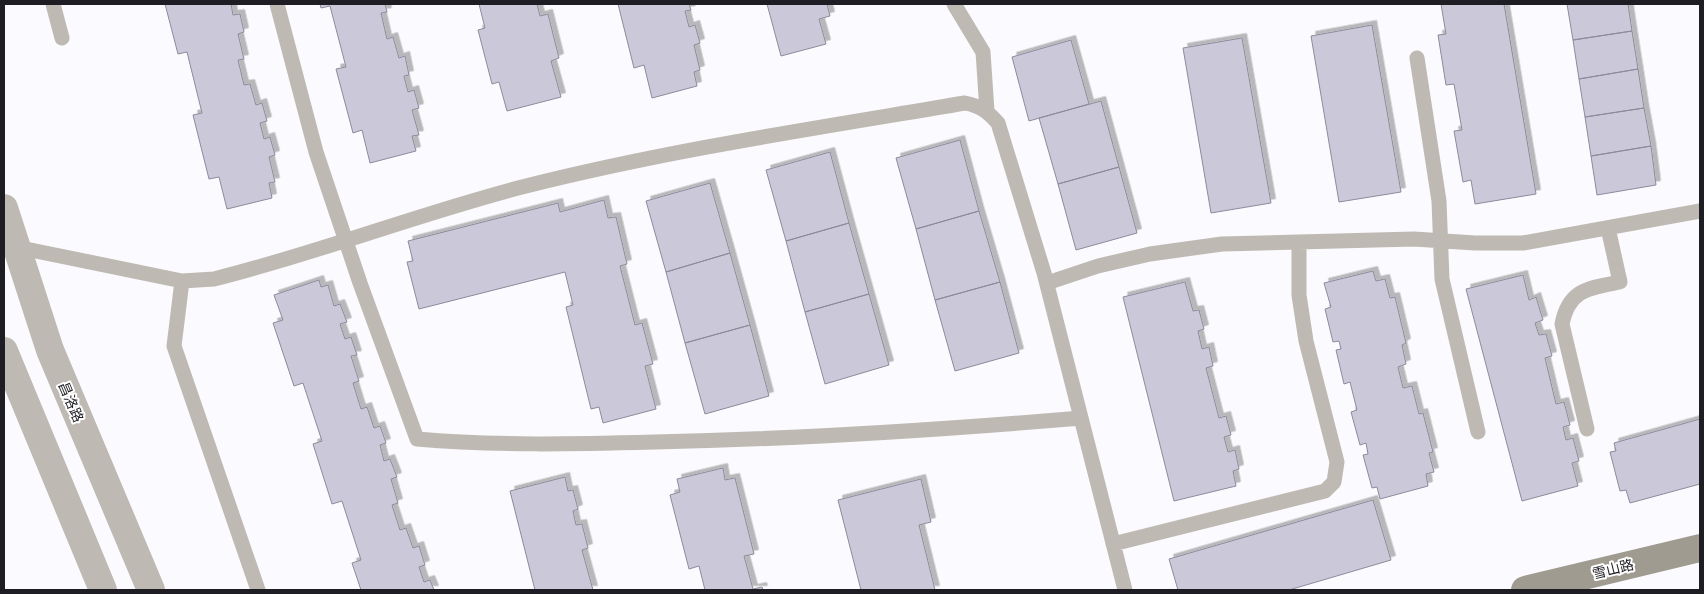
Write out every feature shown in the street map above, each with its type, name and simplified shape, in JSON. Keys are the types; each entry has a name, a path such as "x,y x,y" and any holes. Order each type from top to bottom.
{"main road":[{"name":"雪山路","path":"1526,590 1700,548"}],"street":[{"name":"昌洛路","path":"4,208 50,350 151,590"},
{"path":"4,351 103,590"}],"lane":[{"path":"53,4 62,38"},
{"path":"277,4 316,152 345,240 417,439 492,443 710,441 900,432 1081,418"},
{"path":"954,4 983,52 987,111"},
{"path":"1417,58 1439,201 1442,279 1478,432"},
{"path":"16,247 182,281 222,277 454,206 624,164 965,103 987,111 998,123 1047,283 1125,590"},
{"path":"1047,283 1098,266 1150,254 1222,244 1414,240 1523,243 1700,211"},
{"path":"1587,430 1562,324 1564,311 1578,293 1587,289 1620,282 1608,228"},
{"path":"1113,544 1325,492 1334,482 1337,462 1306,342 1301,304 1299,242"},
{"path":"182,281 174,346 258,590"}],"building":[{"path":"165,4 231,4 233,15 240,14 244,32 238,34 244,59 238,60 244,85 250,84 256,105 262,103 267,121 260,123 264,139 270,137 275,155 269,157 275,182 269,183 272,198 227,209 219,177 209,179 193,115 202,113 187,52 178,54"},
{"path":"320,4 385,4 387,12 381,13 387,39 393,37 399,58 405,56 409,75 404,76 408,92 414,90 419,108 412,110 419,135 412,136 416,151 370,163 362,130 353,133 336,69 346,67 330,6 321,8"},
{"path":"479,4 537,4 540,16 548,14 559,58 551,61 561,97 507,111 499,82 492,84 478,30 485,28"},
{"path":"618,4 689,4 691,10 685,11 689,27 695,25 700,43 694,45 700,70 694,72 697,86 652,98 644,65 634,68"},
{"path":"767,4 827,4 830,16 819,19 826,44 781,56"},
{"path":"1441,4 1504,4 1536,194 1475,204 1471,180 1463,182 1454,131 1462,130 1454,84 1446,85 1438,35 1446,34"},
{"path":"1567,4 1628,4 1632,31 1573,40"},
{"path":"1372,25 1401,192 1339,202 1311,36"},
{"path":"1632,31 1638,69 1579,79 1573,40"},
{"path":"1242,38 1271,203 1211,213 1183,48"},
{"path":"1071,40 1089,104 1029,121 1012,57"},
{"path":"1638,69 1644,108 1585,117 1579,79"},
{"path":"1101,101 1119,167 1058,184 1039,118"},
{"path":"1644,108 1651,146 1591,156 1585,117"},
{"path":"960,140 979,211 916,229 896,158"},
{"path":"1651,146 1656,185 1597,195 1591,156"},
{"path":"830,152 849,223 786,241 766,170"},
{"path":"1119,167 1137,233 1076,250 1058,184"},
{"path":"710,183 730,253 666,272 646,201"},
{"path":"604,200 608,218 616,217 627,264 620,266 635,325 642,323 653,364 645,366 656,409 603,423 599,407 591,409 566,307 573,305 565,272 419,309 407,262 413,261 408,241 558,203 560,212"},
{"path":"979,211 1000,282 935,300 916,229"},
{"path":"849,223 869,294 805,312 786,241"},
{"path":"730,253 750,325 685,343 666,272"},
{"path":"1373,271 1376,281 1385,279 1390,298 1395,297 1406,343 1402,345 1406,364 1398,367 1403,388 1412,386 1419,414 1423,413 1433,452 1429,453 1434,472 1426,474 1428,486 1380,499 1377,487 1372,488 1363,455 1368,454 1366,443 1360,445 1351,412 1357,410 1350,382 1344,384 1336,350 1341,349 1339,341 1333,342 1325,309 1331,307 1324,283"},
{"path":"1523,275 1529,300 1536,297 1543,320 1535,323 1539,335 1546,334 1552,356 1545,358 1556,404 1564,402 1570,425 1563,427 1566,440 1573,438 1579,461 1572,463 1578,486 1522,501 1466,289"},
{"path":"319,280 321,287 328,285 334,306 340,304 347,322 340,324 345,339 351,337 357,355 351,356 359,381 353,383 361,409 367,407 374,428 380,426 386,443 380,445 384,461 390,459 397,477 391,479 398,503 392,505 400,530 406,528 413,548 419,546 425,565 419,567 424,582 430,580 434,590 361,590 352,563 361,560 342,501 332,504 313,444 322,441 303,383 294,386 273,323 283,320 274,295"},
{"path":"1000,282 1019,353 955,371 935,300"},
{"path":"1185,282 1193,311 1199,310 1204,329 1198,331 1202,349 1209,347 1213,366 1206,368 1219,418 1226,416 1231,435 1224,437 1228,452 1235,450 1239,469 1233,471 1236,486 1174,501 1123,297"},
{"path":"869,294 889,365 825,384 805,312"},
{"path":"750,325 769,396 705,414 685,343"},
{"path":"1700,419 1700,484 1630,503 1626,490 1620,491 1610,452 1616,451 1614,443"},
{"path":"723,468 725,480 735,478 754,554 744,556 753,589 762,587 763,590 705,590 699,566 689,569 670,495 680,492 677,479"},
{"path":"565,477 568,491 573,490 578,509 573,511 576,525 582,524 588,548 582,550 593,590 535,590 510,491"},
{"path":"921,479 931,522 919,525 935,590 861,590 838,500"},
{"path":"1373,500 1391,560 1289,590 1178,590 1169,559"}]}
